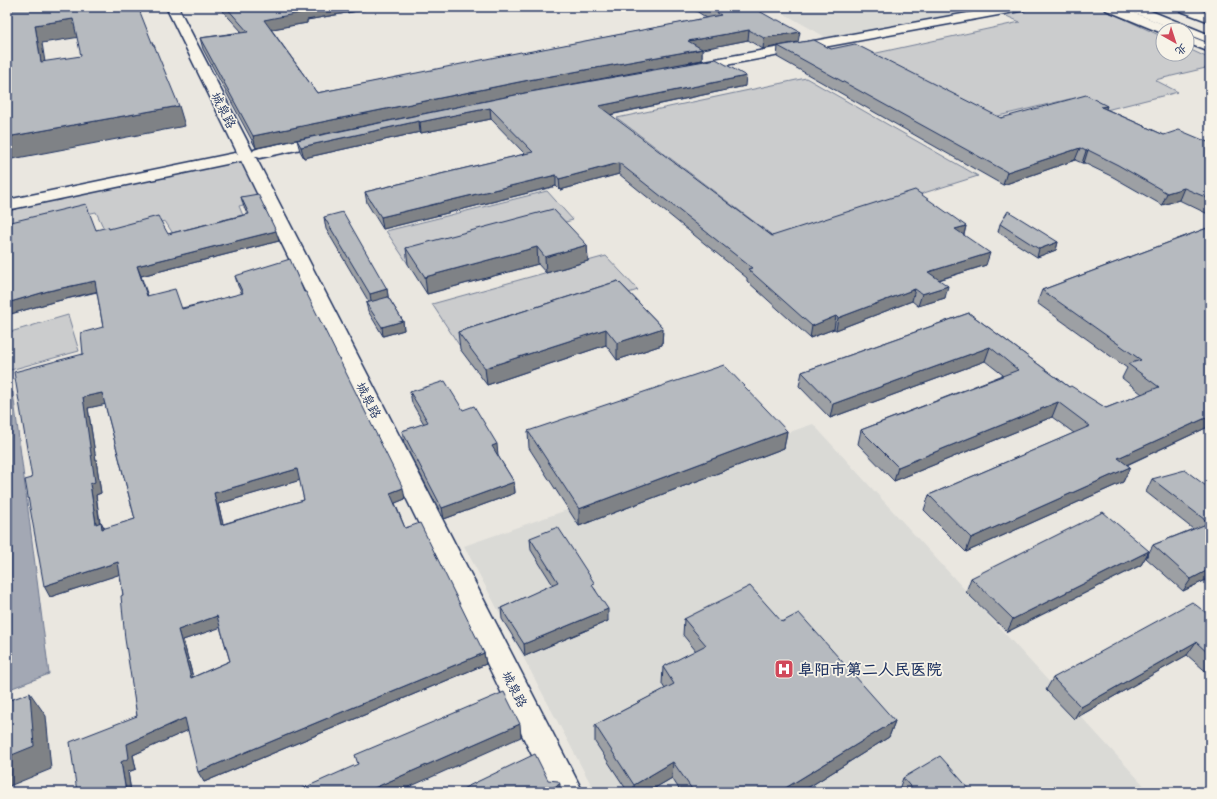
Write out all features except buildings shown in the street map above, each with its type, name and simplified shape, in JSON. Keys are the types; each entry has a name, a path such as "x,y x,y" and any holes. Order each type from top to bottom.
{"street":[{"name":"城泉路","path":"172,7 567,792"},
{"path":"679,70 1020,7"},
{"path":"1110,7 1155,25"},
{"path":"1131,7 1210,39"},
{"path":"1157,7 1210,28"},
{"path":"1182,7 1210,18"},
{"path":"1195,42 1210,48"},
{"path":"260,153 337,137"},
{"path":"7,205 235,158"}],"shaded area":[{"path":"966,7 975,11 827,38 774,8"},
{"path":"1044,7 1099,7 1155,33 1155,62 1195,62 1195,52 1210,59 1210,67 1155,80 1178,92 1098,112 1070,99 994,117 872,54 1020,22 1002,14"},
{"path":"806,78 978,176 777,239 617,118"},
{"path":"242,160 265,200 239,206 247,225 177,240 165,221 107,235 96,212 7,231 7,209"},
{"path":"547,191 573,220 408,264 386,231"},
{"path":"606,256 638,290 459,345 432,304"},
{"path":"68,315 79,351 7,371 7,333"},
{"path":"13,392 49,674 7,690 7,394"},
{"name":"阜阳市第二人民医院","path":"813,424 1150,792 595,792 464,546"}],"place":[{"name":"阜阳市第二人民医院","path":"784,669"}]}
